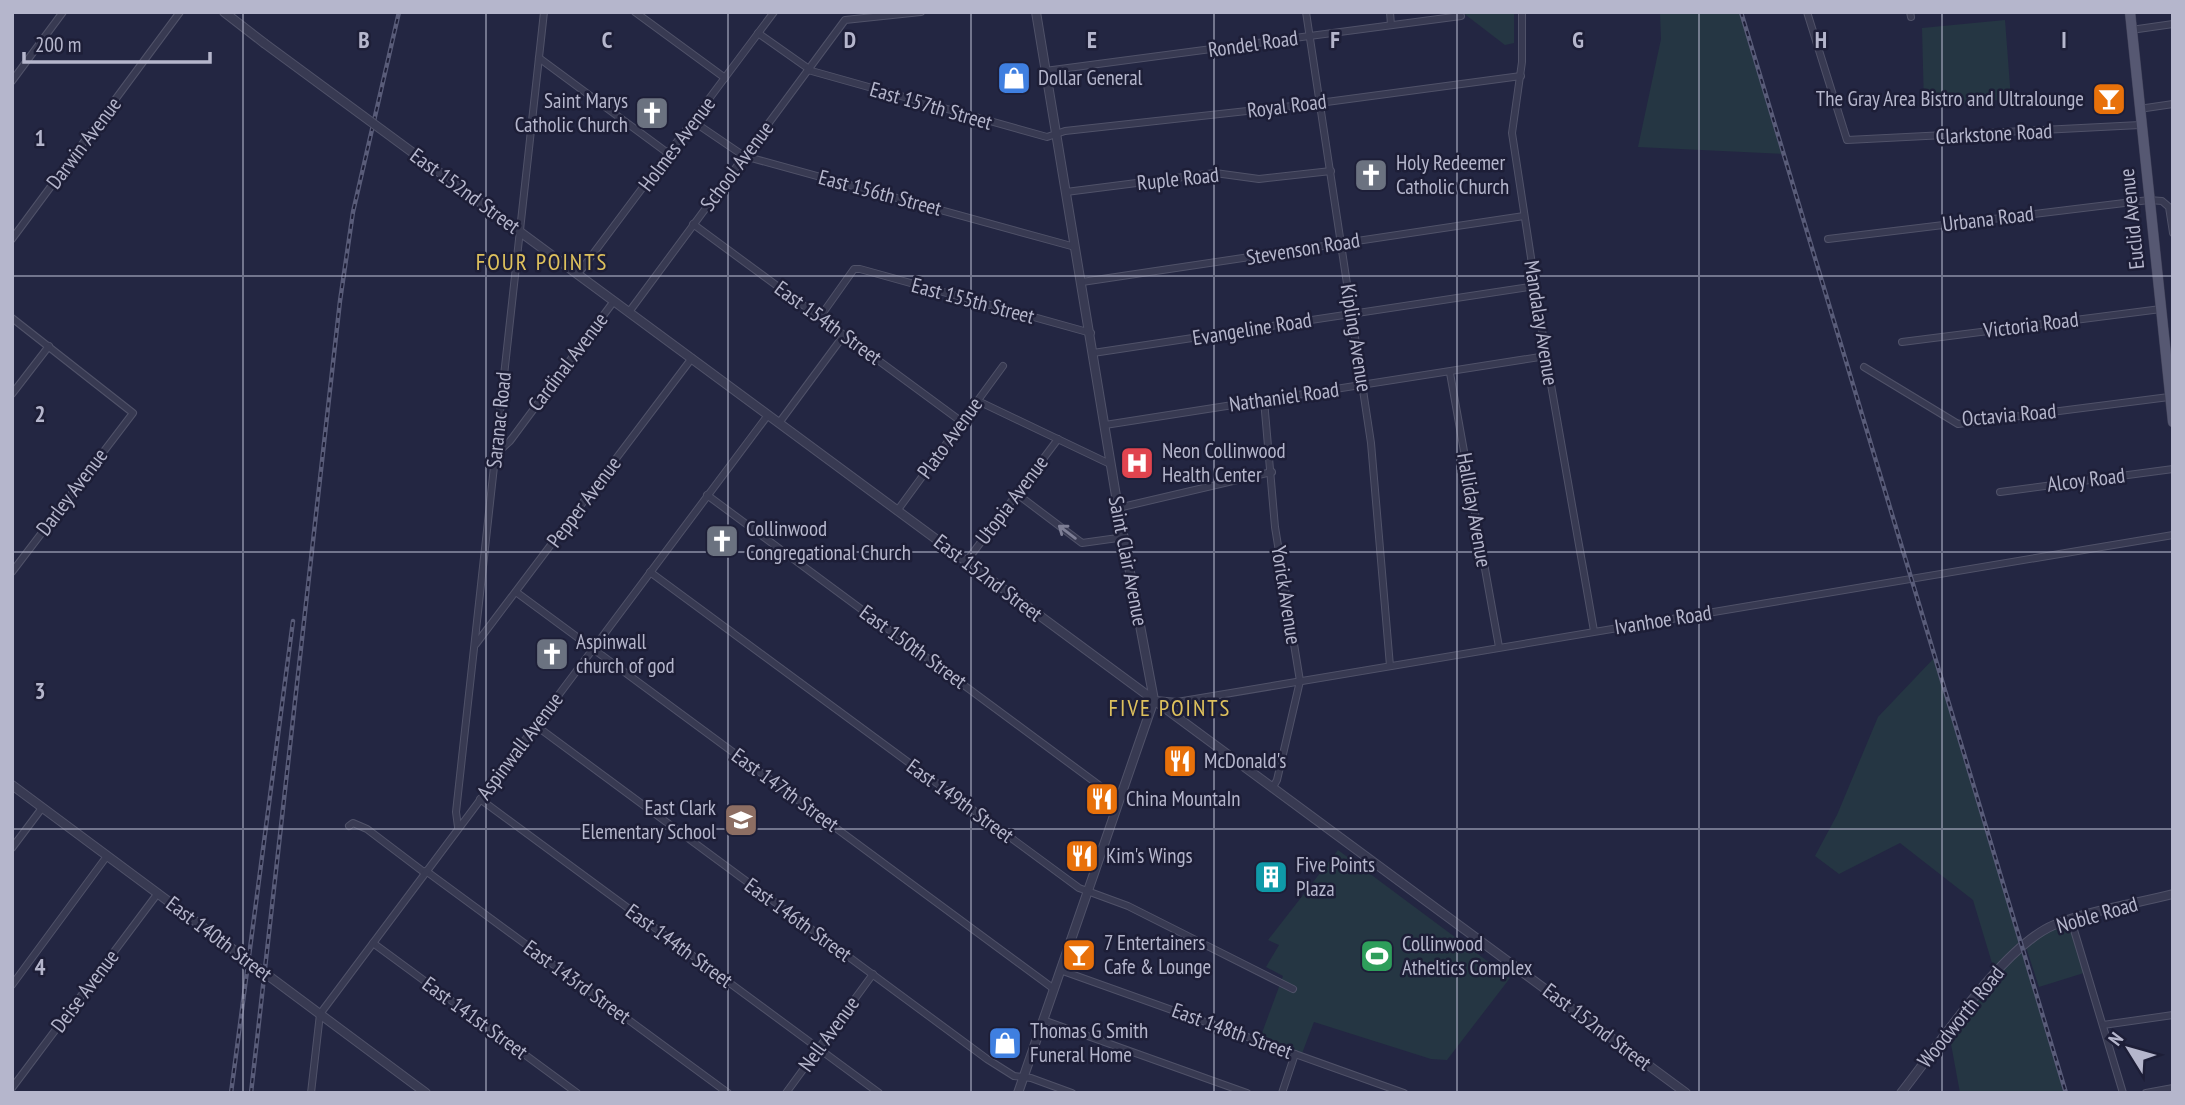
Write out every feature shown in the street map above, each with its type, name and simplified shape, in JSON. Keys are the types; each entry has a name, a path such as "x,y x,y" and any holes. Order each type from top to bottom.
{"main road":[{"name":"Euclid Avenue","path":"2130,12 2173,422"}],"street":[{"path":"12,81 64,12"},
{"name":"Darwin Avenue","path":"12,239 180,12"},
{"name":"East 152nd Street","path":"224,12 1686,1093"},
{"name":"Saranac Road","path":"458,827 456,812 544,12"},
{"path":"635,12 725,78"},
{"name":"Holmes Avenue","path":"578,274 774,12"},
{"name":"School Avenue","path":"629,312 845,20 921,12"},
{"name":"Saint Clair Avenue","path":"1018,1093 1154,700 1118,508 1091,333 1055,136 1037,12"},
{"name":"Kipling Avenue","path":"1306,12 1363,386 1390,666"},
{"path":"1390,12 1391,25"},
{"name":"Mandalay Avenue","path":"1522,12 1521,76 1512,133 1546,356 1594,631"},
{"name":"Clarkstone Road","path":"1807,12 1847,140 2140,125"},
{"name":"Rondel Road","path":"1045,71 1391,25 1453,14 1461,16"},
{"path":"2132,30 2173,24"},
{"name":"East 157th Street","path":"758,33 808,69 1011,128 1047,137 1055,136"},
{"path":"539,58 669,154"},
{"name":"Royal Road","path":"1055,136 1065,131 1319,103 1521,76"},
{"path":"2139,108 2173,104"},
{"name":"East 156th Street","path":"694,122 744,156 1075,247"},
{"name":"Ruple Road","path":"1066,192 1215,173 1259,179 1331,171"},
{"path":"2149,200 2162,201 2169,207 2173,233"},
{"name":"Urbana Road","path":"1828,239 2149,200"},
{"name":"Stevenson Road","path":"1082,282 1524,216"},
{"name":"East 154th Street","path":"693,224 962,422"},
{"name":"East 155th Street","path":"820,317 854,269 1091,333"},
{"name":"Evangeline Road","path":"1093,353 1536,286"},
{"name":"Cardinal Avenue","path":"495,456 510,441 614,301"},
{"name":"Victoria Road","path":"1902,342 2161,309"},
{"path":"12,318 49,346 12,394"},
{"path":"779,423 844,335"},
{"name":"Darley Avenue","path":"12,572 133,413 49,346"},
{"name":"Nathaniel Road","path":"1105,425 1546,356"},
{"name":"Pepper Avenue","path":"475,646 692,358"},
{"name":"Plato Avenue","path":"897,510 1003,366"},
{"name":"Octavia Road","path":"1864,367 1958,424 2169,397"},
{"name":"Halliday Avenue","path":"1450,373 1499,647"},
{"name":"Yorick Avenue","path":"1264,400 1275,527 1300,681 1277,780 1272,787"},
{"path":"978,401 1111,464"},
{"name":"Aspinwall Avenue","path":"320,1014 768,415"},
{"name":"Utopia Avenue","path":"966,562 1058,439"},
{"name":"Alcoy Road","path":"2000,492 2173,469"},
{"path":"1118,508 1272,472"},
{"path":"1017,494 1082,543 1125,537"},
{"name":"East 150th Street","path":"707,495 1119,800"},
{"name":"Ivanhoe Road","path":"1154,700 1177,702 2173,535"},
{"name":"East 149th Street","path":"650,572 1079,888 1128,906 1293,989"},
{"name":"East 147th Street","path":"516,592 1054,989"},
{"name":"East 146th Street","path":"535,725 987,1059 1023,1079 1031,1078 1072,1093"},
{"name":"East 140th Street","path":"12,785 426,1093"},
{"name":"East 144th Street","path":"480,799 878,1093"},
{"path":"12,848 42,808"},
{"name":"East 143rd Street","path":"349,826 353,823 367,830 728,1093"},
{"path":"12,985 107,856"},
{"name":"Deise Avenue","path":"12,1088 158,893"},
{"name":"Noble Road","path":"2025,944 2047,929 2071,920 2173,894"},
{"path":"2071,920 2123,1093"},
{"name":"East 141st Street","path":"373,943 577,1093"},
{"name":"Woodworth Road","path":"1901,1093 2000,967 2025,944"},
{"name":"East 148th Street","path":"1060,970 1404,1093"},
{"name":"Nell Avenue","path":"786,1093 873,974"},
{"path":"311,1093 320,1014"},
{"path":"2103,1025 2173,1014"},
{"path":"1043,1020 1247,1093"},
{"path":"1282,1093 1295,1054"},
{"path":"2146,1093 2173,1088"}],"shaded area":[{"path":"1462,12 1514,12 1514,43 1505,45"},
{"path":"1660,12 1741,12 1784,154 1638,147 1661,39"},
{"path":"2005,20 2011,99 1924,106 1922,28"},
{"path":"1935,657 2066,1093 1960,1093 1949,1033 1995,973 1973,900 1900,843 1839,874 1815,856 1837,815 1878,717"},
{"name":"Collinwood Atheltics Complex","path":"1338,850 1510,978 1447,1060 1431,1059 1314,1022 1301,1056 1259,1041 1283,976 1266,967 1279,945 1268,940"},
{"path":"2071,920 2087,972 2039,987 2025,944"}],"railway":[{"path":"251,1093 340,301 353,212 399,12"},
{"path":"1741,12 2066,1093"},
{"path":"231,1093 293,621"}],"place":[{"name":"Dollar General","path":"1014,78"},
{"name":"The Gray Area Bistro and Ultralounge","path":"2109,99"},
{"name":"Saint Marys Catholic Church","path":"652,113"},
{"name":"Holy Redeemer Catholic Church","path":"1371,175"},
{"name":"Neon Collinwood Health Center","path":"1137,463"},
{"name":"Collinwood Congregational Church","path":"722,541"},
{"name":"Aspinwall church of god","path":"552,654"},
{"name":"McDonald's","path":"1180,761"},
{"name":"China MountaIn","path":"1102,799"},
{"name":"East Clark Elementary School","path":"741,820"},
{"name":"Kim's Wings","path":"1082,856"},
{"name":"Five Points Plaza","path":"1271,877"},
{"name":"7 Entertainers Cafe & Lounge","path":"1079,955"},
{"name":"Collinwood Atheltics Complex","path":"1377,956"},
{"name":"Thomas G Smith Funeral Home","path":"1005,1043"}],"district":[{"name":"FOUR POINTS","path":"542,262"},
{"name":"FIVE POINTS","path":"1170,708"}]}
